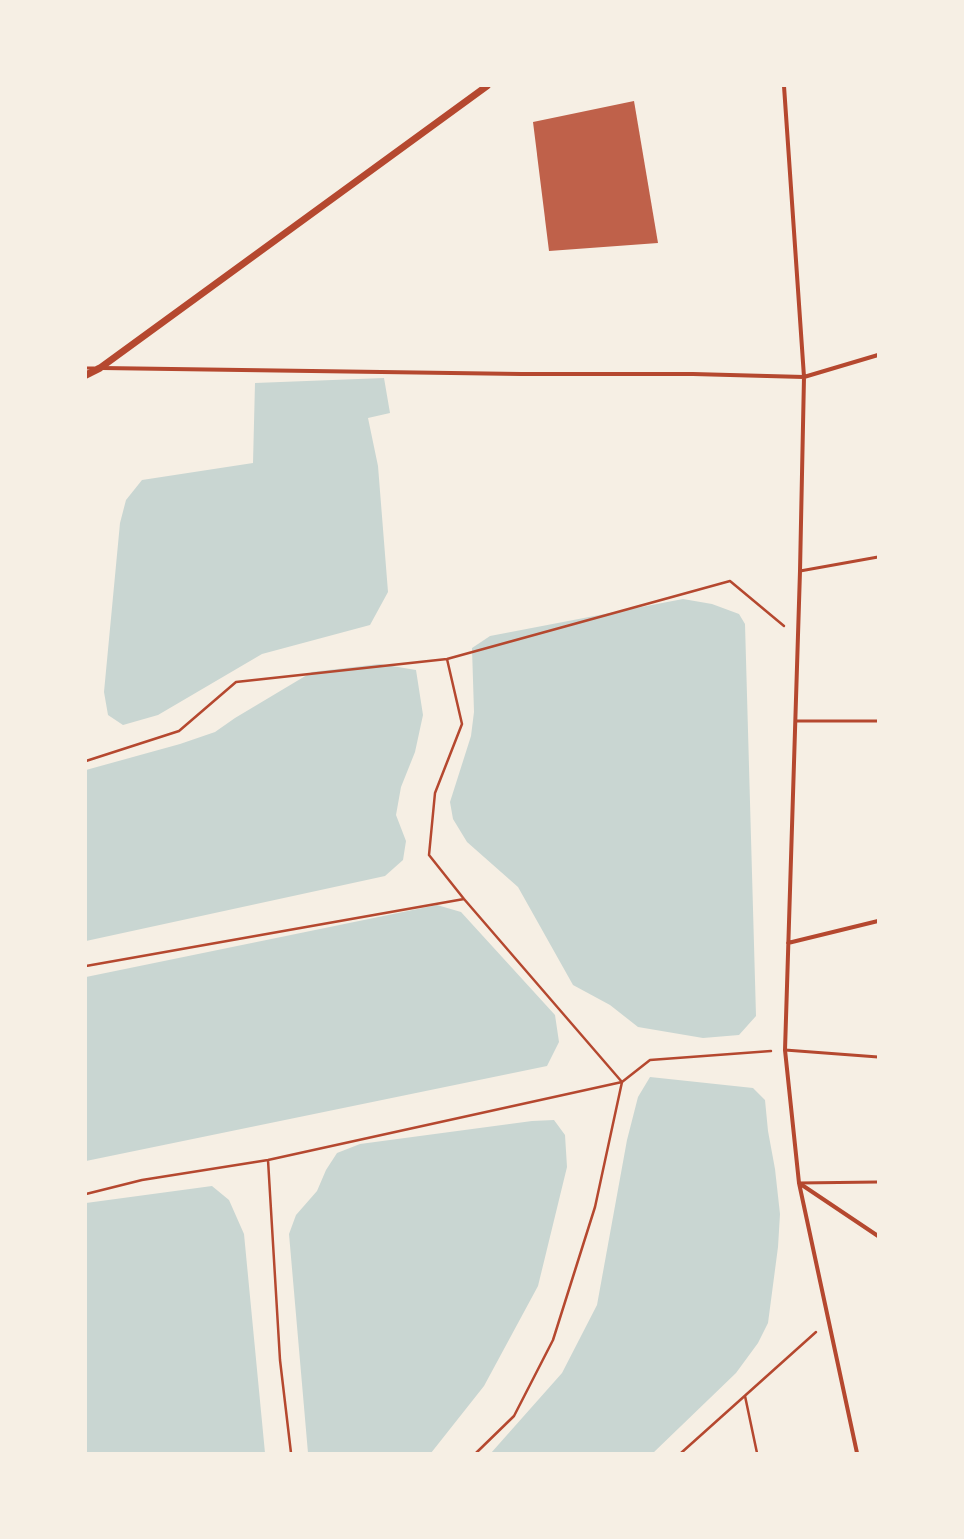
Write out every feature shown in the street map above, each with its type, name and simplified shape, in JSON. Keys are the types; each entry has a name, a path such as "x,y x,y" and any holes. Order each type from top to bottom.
{"street":[{"path":"86,375 100,368 487,86"},
{"path":"784,86 804,377 796,721 785,1050 799,1183 857,1453"},
{"path":"100,368 521,374 693,374 804,377 878,355"},
{"path":"788,942 878,921"},
{"path":"799,1183 878,1236"}],"lane":[{"path":"86,368 100,368"},
{"path":"800,571 878,557"},
{"path":"796,721 878,721"},
{"path":"785,1050 878,1057"},
{"path":"799,1183 878,1182"}],"path":[{"path":"86,761 179,731 236,682 447,659 730,581 798,638"},
{"path":"447,659 462,724 435,793 429,856 464,899 622,1082"},
{"path":"86,966 464,899"},
{"path":"86,1194 142,1180 268,1160 622,1082 650,1060 785,1050"},
{"path":"476,1453 514,1416 553,1340 595,1207 622,1082"},
{"path":"268,1160 280,1360 291,1453"},
{"path":"681,1453 829,1321"},
{"path":"745,1396 757,1453"}],"shaded area":[{"path":"384,378 390,413 368,418 378,466 388,592 370,625 262,654 158,715 123,725 108,715 104,692 120,523 126,500 142,480 253,463 255,383"},
{"path":"683,599 712,604 739,614 745,624 756,1016 739,1035 703,1038 638,1027 610,1005 573,985 518,887 467,842 453,819 450,802 471,736 474,712 472,648 490,636"},
{"path":"380,664 416,670 423,715 415,752 401,787 396,815 406,841 403,860 385,876 86,941 86,770 180,744 215,732 235,718 312,672"},
{"path":"437,905 461,912 555,1015 559,1042 547,1066 86,1161 86,977"},
{"path":"650,1077 753,1088 765,1100 780,1214 778,1247 768,1323 758,1343 736,1373 653,1453 491,1453 562,1373 597,1305 627,1140 638,1097"},
{"path":"554,1120 565,1135 567,1167 538,1286 484,1386 431,1453 308,1453 289,1234 296,1215 317,1191 326,1170 337,1153 360,1144 532,1121"},
{"path":"212,1186 229,1200 244,1234 265,1453 86,1453 86,1203"}],"building":[{"path":"634,101 658,243 549,251 533,122"}]}
